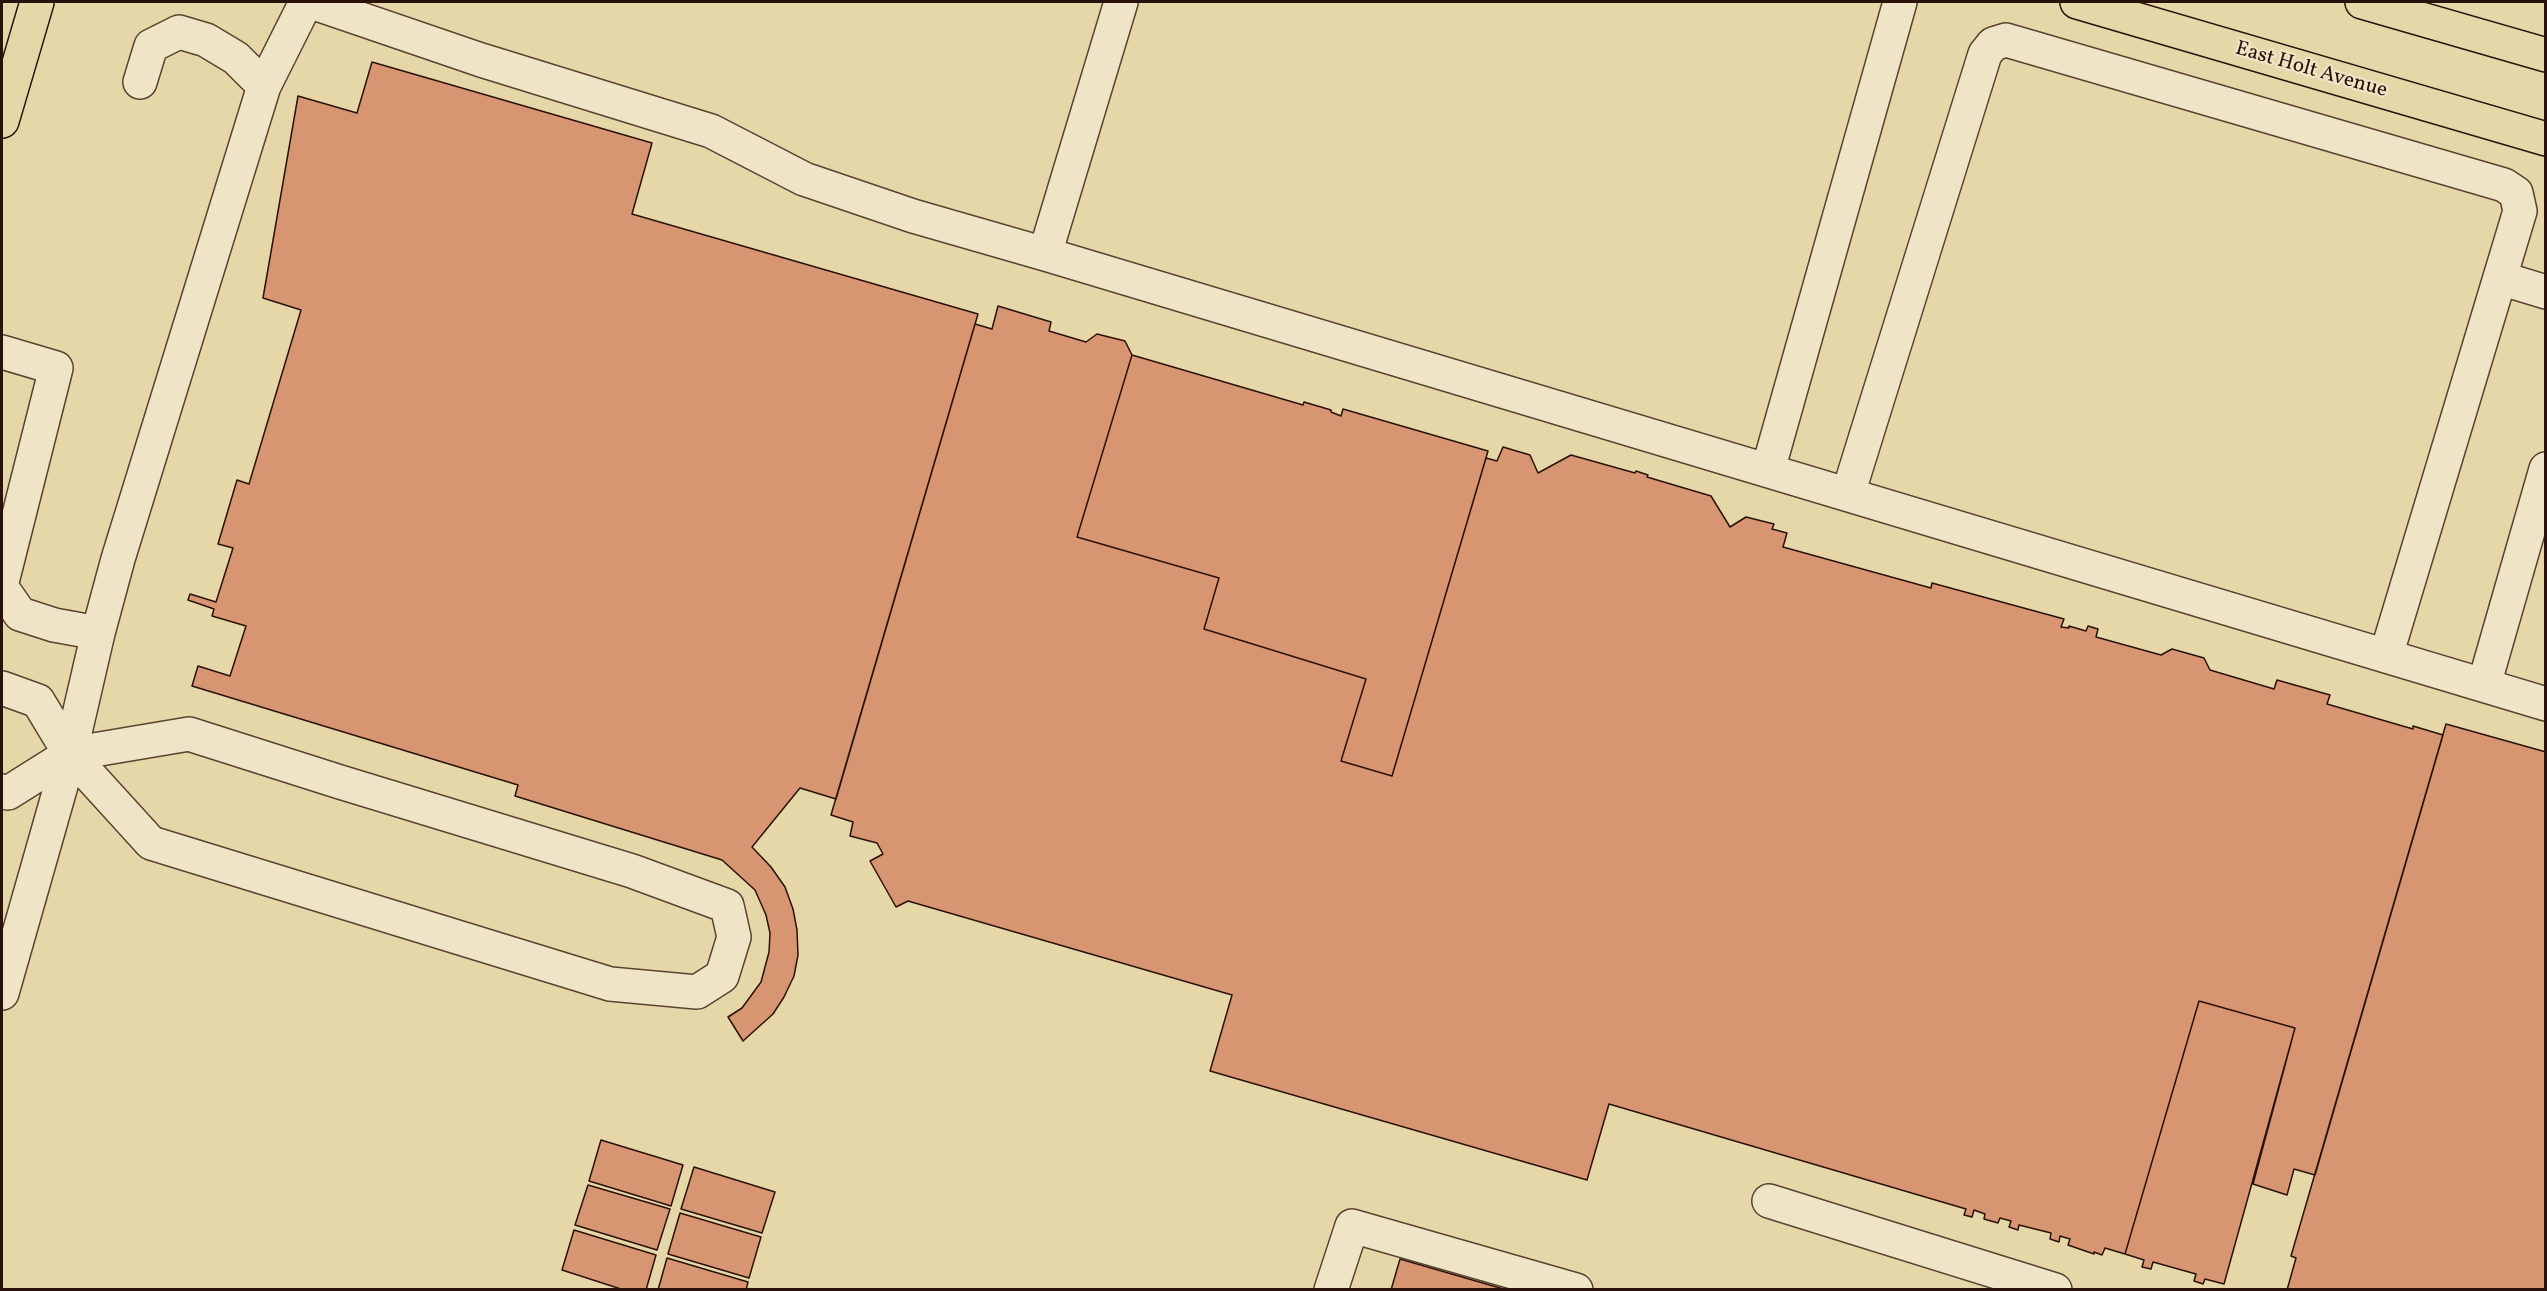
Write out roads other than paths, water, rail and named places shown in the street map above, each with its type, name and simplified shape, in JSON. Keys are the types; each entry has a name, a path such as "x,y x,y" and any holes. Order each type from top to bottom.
{"main road":[{"path":"2,121 37,2"},
{"name":"East Holt Avenue","path":"2077,2 2546,139"},
{"path":"2362,2 2395,6 2546,55"}],"lane":[{"path":"2,993 70,754 118,559 264,86 309,2 481,60 711,131 804,179 902,213 2546,704"},
{"path":"1045,254 1121,2"},
{"path":"1768,470 1900,2"},
{"path":"140,82 151,46 179,32 206,40 237,58 264,86"},
{"path":"1848,494 1985,54 1993,45 2006,40 2504,185 2516,193 2520,211 2386,656"},
{"path":"2500,278 2546,292"},
{"path":"2,352 56,368 2,582"},
{"path":"2484,686 2546,469"},
{"path":"2,588 20,614 54,625 98,633"},
{"path":"2,688 38,701 70,754 151,843 610,984 697,992 723,976 734,937 728,906 633,871 189,734 70,754 8,793 2,790"},
{"path":"1769,1201 2040,1287"},
{"path":"1331,1290 1352,1226 1576,1290"}]}
